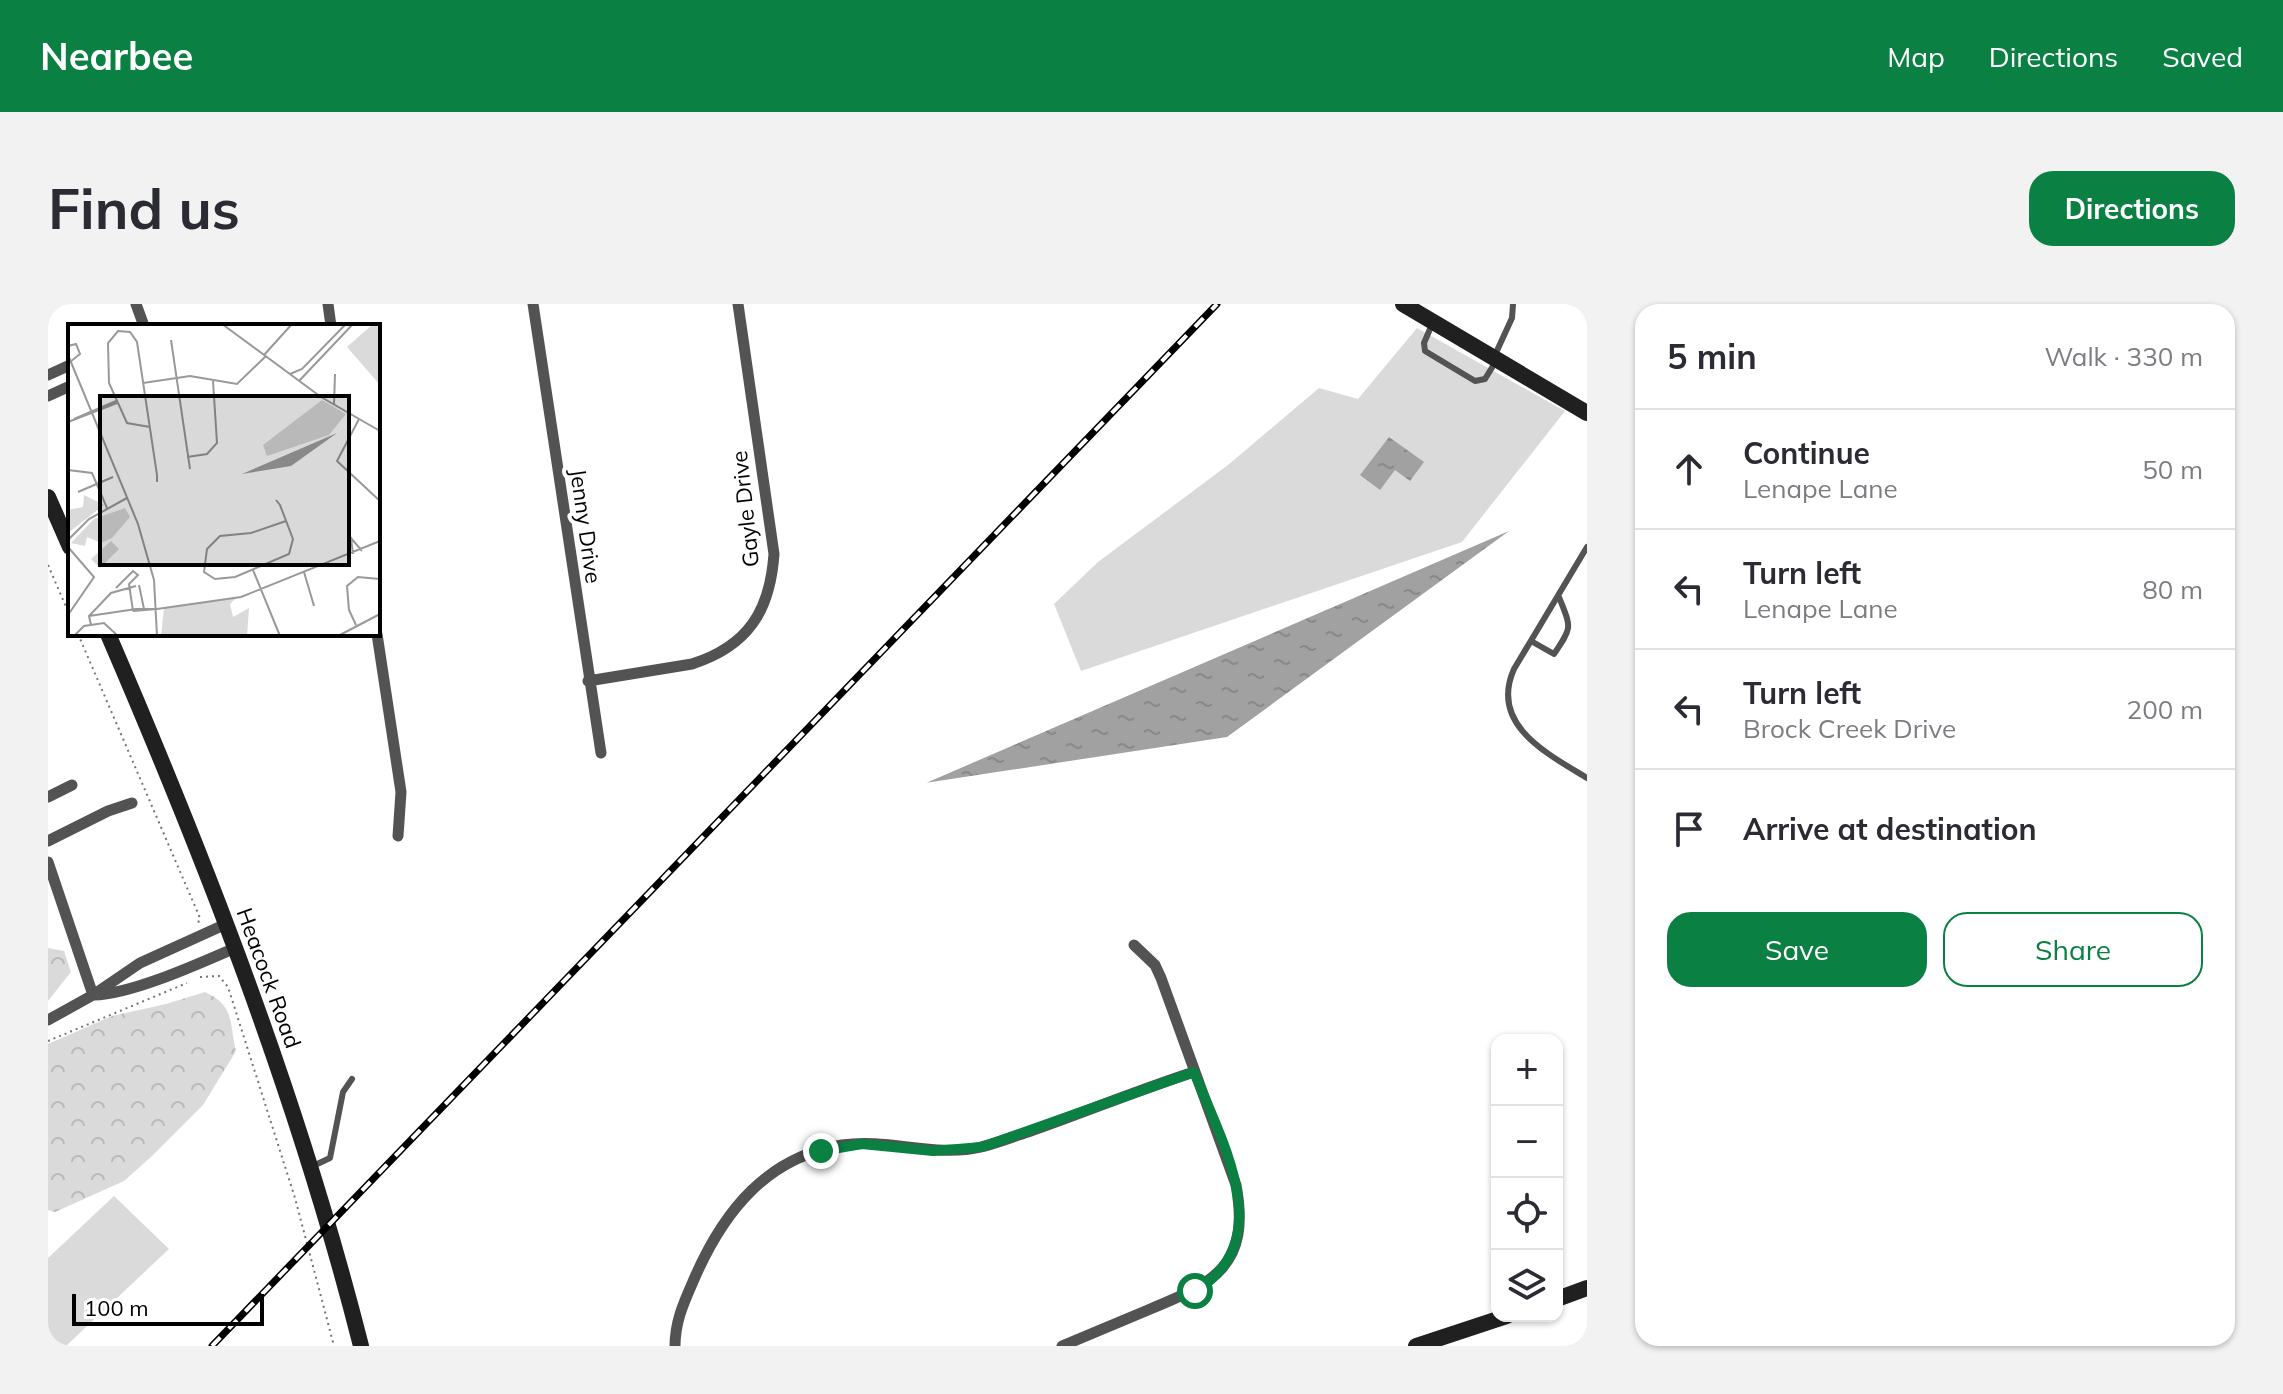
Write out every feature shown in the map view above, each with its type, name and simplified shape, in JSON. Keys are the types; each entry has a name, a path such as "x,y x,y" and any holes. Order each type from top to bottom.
{"main road":[{"path":"1403,304 1587,413"},
{"path":"48,497 68,542"},
{"name":"Heacock Road","path":"109,636 199,852 267,1035 310,1168 361,1346"},
{"path":"1563,1297 1587,1288"},
{"path":"1416,1346 1491,1321"}],"street":[{"path":"136,304 143,324"},
{"path":"328,304 331,324"},
{"name":"Jenny Drive","path":"533,304 601,753"},
{"name":"Gayle Drive","path":"588,681 709,659 744,635 763,607 772,576 774,554 738,304"},
{"path":"48,375 68,366"},
{"path":"48,396 68,387"},
{"path":"377,636 401,792 398,836"},
{"path":"48,797 72,785"},
{"path":"48,841 108,811 132,803"},
{"path":"48,862 93,995"},
{"path":"48,1020 93,995 140,963 226,924"},
{"path":"1062,1346 1195,1291 1217,1276 1234,1249 1240,1218 1236,1185 1155,965 1134,945"},
{"path":"93,995 112,995 152,982 235,948"},
{"path":"675,1346 680,1311 720,1226 752,1190 788,1165 842,1145 884,1144 933,1151 982,1147 1194,1072"}],"lane":[{"path":"1433,322 1424,343 1425,351 1475,381 1485,379 1512,318 1513,304"},
{"path":"1587,547 1509,681 1508,691 1514,717 1522,733 1540,749 1587,778"},
{"path":"1531,641 1554,654 1568,633 1569,624 1559,597"},
{"path":"310,1168 330,1158 343,1092 352,1079"}],"path":[{"path":"48,565 68,611"},
{"path":"79,636 200,918 195,929"},
{"path":"198,978 209,974 219,976 228,987 295,1198 334,1346"},
{"path":"48,1041 187,983"}],"green space":[{"path":"1417,328 1565,411 1462,542 1081,671 1054,604 1098,562 1228,465 1319,388 1358,399"},
{"path":"48,948 64,951 71,972 48,1001"},
{"path":"205,992 215,997 226,1009 236,1051 203,1105 124,1181 55,1212 48,1210 48,1044 112,1016"},
{"path":"114,1196 169,1249 66,1346 48,1346 48,1258"}],"water":[{"path":"1389,437 1424,462 1410,481 1395,470 1380,490 1360,475"},
{"path":"1509,531 1227,737 927,783"}],"railway":[{"path":"212,1346 1217,304"}],"route":[{"path":"821,1151 862,1144 933,1151 982,1147 1194,1072 1240,1203 1234,1249 1217,1276 1195,1291"}]}
